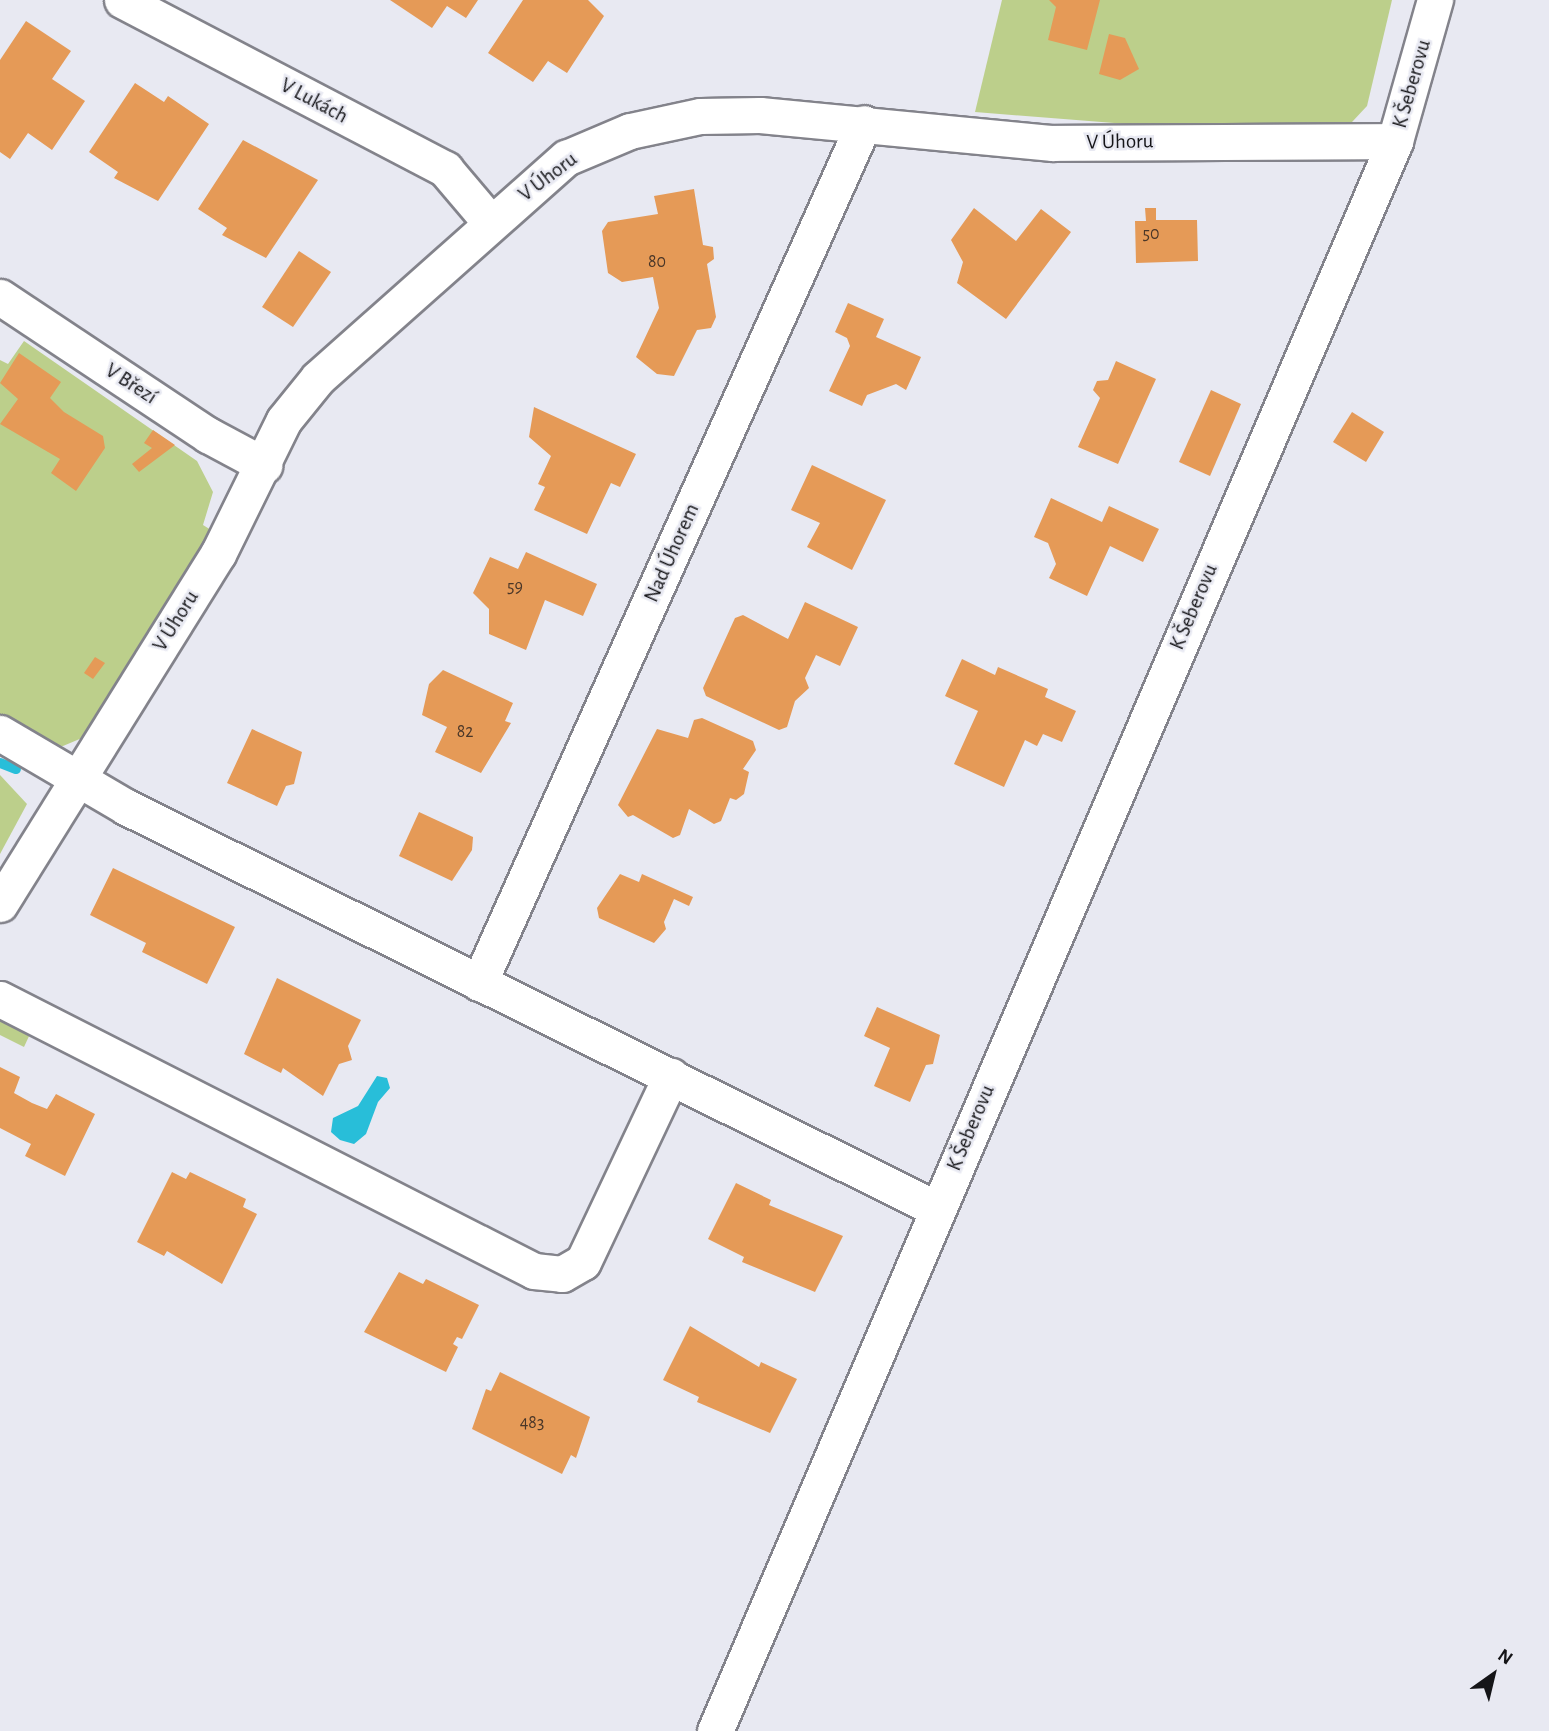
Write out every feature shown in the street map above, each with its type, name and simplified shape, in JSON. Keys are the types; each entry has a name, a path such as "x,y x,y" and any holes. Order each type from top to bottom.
{"street":[{"name":"V Lukách","path":"122,0 445,169 490,222"},
{"name":"K Šeberovu","path":"715,1731 1395,141 1435,0"},
{"name":"V Úhoru","path":"0,904 218,554 285,421 318,378 490,222 566,158 630,131 700,116 768,115 1053,143 1395,141"},
{"name":"Nad Úhorem","path":"479,983 864,123"},
{"name":"V Březí","path":"0,298 208,435 264,466"},
{"path":"0,733 125,807 937,1209"},
{"path":"0,999 534,1270 562,1274 583,1262 671,1076"}],"green space":[{"path":"1002,0 1392,0 1367,106 1352,122 1203,130 975,112"},
{"path":"24,341 197,461 213,492 203,525 211,530 82,738 63,746 45,745 0,722 0,360 8,364"},
{"path":"0,775 27,804 0,854"},
{"path":"0,1019 30,1034 24,1047 0,1035"}],"water":[{"path":"377,1076 387,1078 390,1088 378,1102 366,1134 354,1144 340,1140 331,1132 333,1118 358,1106"}],"building":[{"path":"390,0 478,0 466,18 447,6 432,28"},
{"path":"523,0 588,0 604,16 567,73 548,61 533,82 488,53"},
{"path":"1049,0 1100,0 1087,50 1048,40 1056,7"},
{"path":"26,21 71,51 52,79 85,101 52,150 28,133 10,159 0,152 0,60"},
{"path":"1109,34 1125,38 1139,69 1120,80 1099,74"},
{"path":"135,83 164,102 168,96 209,124 158,201 114,178 118,172 89,152"},
{"path":"243,140 318,180 266,258 222,235 227,228 198,209"},
{"path":"694,189 703,245 713,247 714,259 707,264 716,317 711,328 697,330 674,376 657,374 636,357 659,308 653,277 622,282 608,273 602,231 608,222 658,214 654,196"},
{"path":"974,208 1016,241 1041,209 1071,232 1006,319 957,283 963,262 951,240"},
{"path":"1145,208 1156,208 1156,220 1197,220 1198,261 1136,263 1135,221 1146,221"},
{"path":"299,251 331,272 293,327 262,307"},
{"path":"848,303 884,319 876,337 921,357 906,390 896,384 867,395 862,406 829,391 850,346 847,338 835,332"},
{"path":"19,353 61,382 50,398 64,412 103,436 105,448 76,491 51,473 60,459 0,424 18,399 0,383"},
{"path":"1116,361 1156,379 1118,464 1078,447 1100,398 1093,390 1097,381 1108,380"},
{"path":"1211,390 1241,404 1210,476 1179,462"},
{"path":"534,407 636,454 620,487 611,483 587,534 534,510 545,487 538,484 551,456 529,437"},
{"path":"1352,412 1384,432 1366,462 1333,442"},
{"path":"153,430 175,445 139,472 132,464 152,448 144,443"},
{"path":"812,465 886,500 852,570 807,547 820,523 791,510"},
{"path":"1051,498 1102,522 1109,506 1159,529 1143,562 1110,546 1087,596 1049,578 1056,564 1048,543 1034,537"},
{"path":"526,552 597,584 583,616 545,600 526,650 489,634 489,609 473,593 490,557 518,569"},
{"path":"805,602 858,627 840,666 816,655 805,678 809,688 795,701 787,727 779,730 706,696 703,688 735,618 743,615 788,639"},
{"path":"95,657 105,663 93,679 84,673"},
{"path":"962,659 995,675 998,667 1048,689 1045,697 1076,711 1062,742 1043,734 1037,746 1025,740 1004,787 954,764 978,711 945,696"},
{"path":"443,670 513,703 505,721 511,723 481,773 435,752 447,727 422,715 429,684"},
{"path":"702,718 753,741 756,750 743,769 749,772 744,794 736,800 730,798 721,821 714,824 689,809 680,835 673,838 633,815 628,817 618,805 657,729 688,738 694,720"},
{"path":"252,729 302,752 294,784 286,786 277,806 227,783"},
{"path":"419,812 473,837 472,850 452,881 399,856"},
{"path":"113,868 235,927 207,984 142,952 146,943 90,915"},
{"path":"620,874 639,882 642,874 693,897 689,906 674,899 664,922 666,929 654,943 599,918 597,908"},
{"path":"277,978 361,1020 348,1046 352,1060 339,1064 323,1096 283,1068 281,1073 244,1054"},
{"path":"877,1007 940,1035 933,1064 926,1065 910,1102 874,1086 890,1048 864,1036"},
{"path":"0,1067 20,1077 14,1093 32,1103 47,1109 56,1094 95,1114 65,1176 25,1156 31,1144 0,1128"},
{"path":"172,1172 186,1179 190,1172 246,1199 243,1207 257,1214 222,1284 167,1251 164,1256 137,1242"},
{"path":"736,1183 771,1200 769,1205 843,1236 815,1292 742,1262 744,1257 708,1239"},
{"path":"399,1272 423,1284 426,1279 479,1305 462,1339 457,1337 453,1344 458,1347 446,1372 364,1332"},
{"path":"690,1326 759,1367 761,1362 797,1379 770,1433 697,1402 699,1397 663,1380"},
{"path":"500,1372 590,1417 576,1458 571,1455 562,1474 472,1429 486,1389 491,1391"}],"waterway":[{"path":"0,763 16,769"}]}
